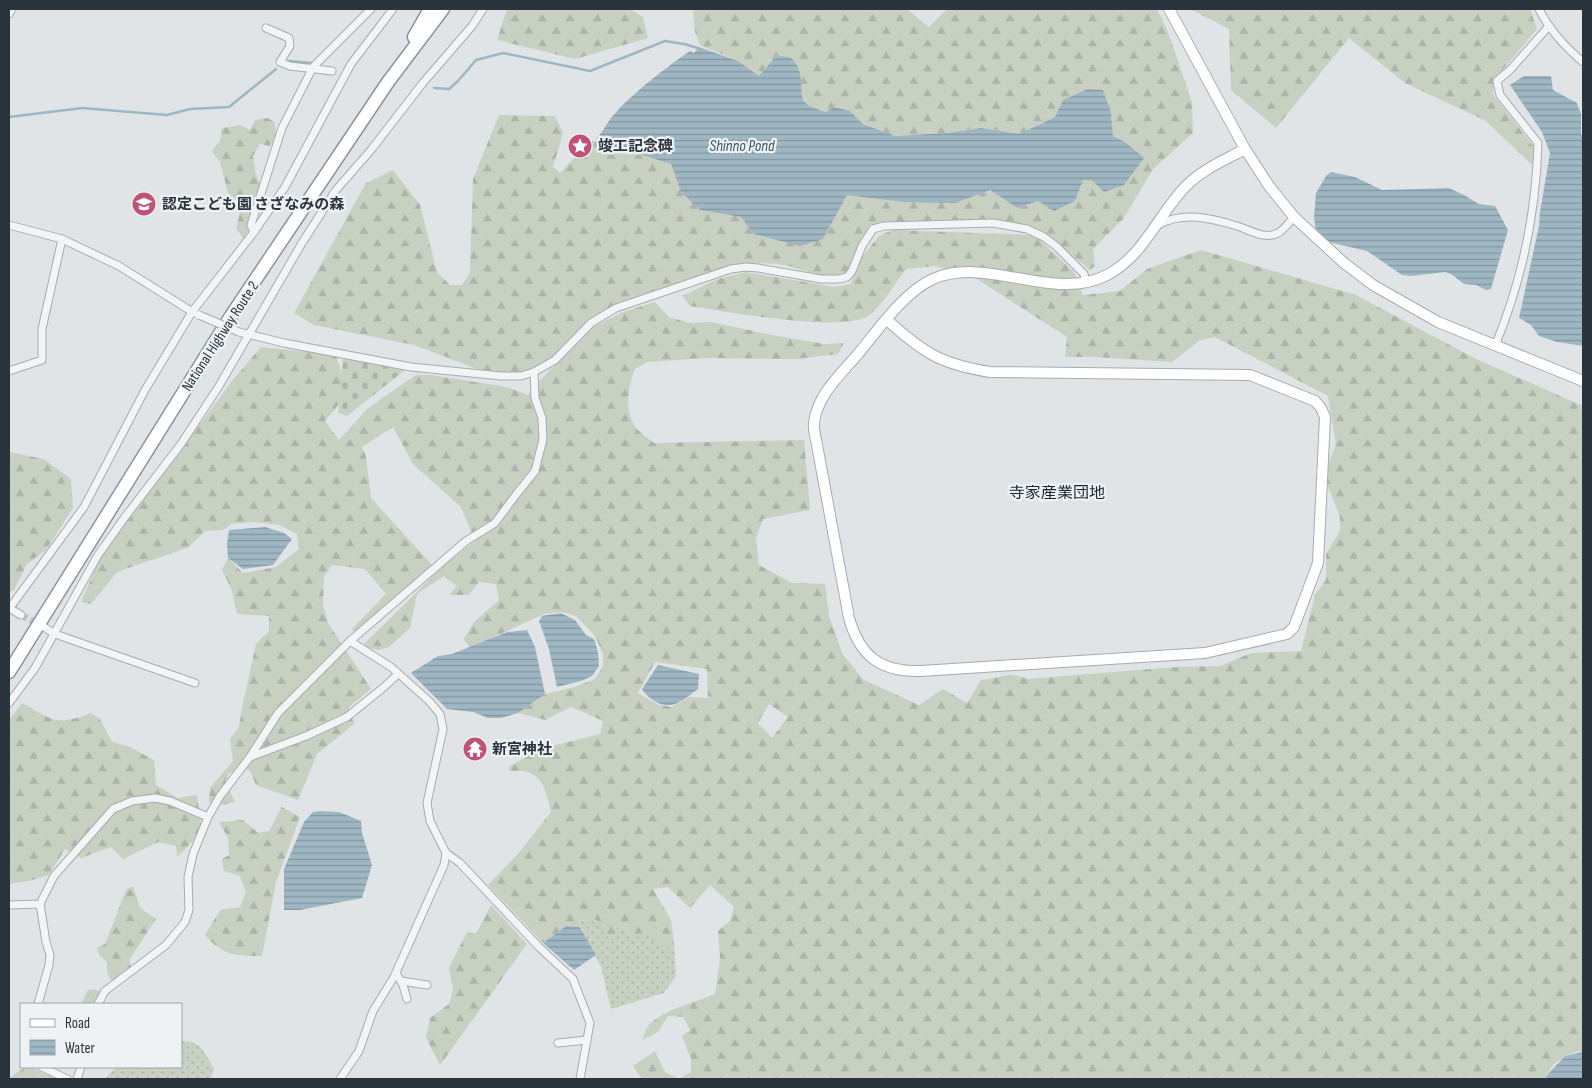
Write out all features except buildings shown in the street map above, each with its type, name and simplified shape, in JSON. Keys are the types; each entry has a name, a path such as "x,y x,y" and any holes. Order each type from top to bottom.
{"highway":[{"path":"388,82 430,9"},
{"name":"National Highway Route 2","path":"9,672 231,316 388,82 445,9"}],"street":[{"path":"9,14 12,9"},
{"path":"254,232 251,225 282,128 312,68 371,9"},
{"path":"21,615 9,609 84,507 145,390 196,313 285,187 351,64 394,9"},
{"path":"9,703 35,668 98,555 124,517 181,444 219,386 302,243 336,190 372,150 422,84 472,26 483,9"},
{"path":"1169,9 1245,149 1269,186 1294,217 1344,263 1373,285 1438,322 1583,381"},
{"path":"1540,9 1549,26 1563,44 1583,62"},
{"path":"1495,346 1515,291 1531,225 1538,143 1500,95 1497,81 1510,70 1549,26"},
{"path":"266,28 289,38 290,46 280,62 290,66 332,71"},
{"path":"887,320 917,346 946,362 965,368 990,372 1250,375 1315,402 1321,408 1325,418 1318,563 1294,627 1287,634 1205,653 921,672 904,672 887,667 873,660 862,649 853,634 816,445 814,423 820,404 828,389 887,320 918,288 933,279 950,274 984,274 1054,284 1086,283 1106,275 1122,266 1136,252 1188,185 1206,170 1245,149"},
{"path":"1155,226 1180,217 1202,217 1238,226 1261,235 1278,233 1294,217"},
{"path":"9,225 62,239 119,266 196,313 248,335 411,367 500,376 521,376 534,372 556,360 591,323 616,308 730,269 758,268 821,279 839,280 852,271 867,237 873,229 884,226 993,223 1028,229 1056,246 1084,274 1086,283"},
{"path":"9,372 42,360 42,329 62,239"},
{"path":"99,1003 105,991 166,946 185,922 189,910 188,877 193,854 208,817 220,796 250,757 278,713 350,641 466,541 495,523 535,471 543,439 542,418 535,398 534,372"},
{"path":"44,627 55,634 195,683"},
{"path":"350,641 391,667 429,701 440,714 443,729 427,803 430,821 446,853 460,863 539,947 573,979 590,1024 580,1079"},
{"path":"250,757 306,736 347,717 384,688 398,674"},
{"path":"38,1003 50,955 40,904 54,876 113,809 132,801 156,798 170,801 208,817"},
{"path":"340,1079 359,1051 373,1010 396,973 444,865 446,853"},
{"path":"9,905 40,904"},
{"path":"396,973 407,999"},
{"path":"401,982 427,985"},
{"path":"558,1043 587,1040"},
{"path":"44,1068 67,1079"}],"green space":[{"path":"507,9 630,9 643,17 648,38 575,59 497,40"},
{"path":"693,9 907,9 929,27 947,9 1157,9 1168,32 1192,102 1193,133 1154,168 1123,219 1093,249 1095,266 1090,270 1058,244 993,220 884,222 871,226 860,243 850,268 844,274 831,277 823,276 770,263 730,266 615,304 589,321 553,357 533,369 520,373 477,369 414,345 314,325 294,313 366,183 393,170 420,205 437,272 450,285 462,285 470,272 473,179 499,115 555,116 563,133 553,167 560,173 591,141 596,141 604,153 629,151 671,164 681,192 700,210 741,217 754,234 823,239 847,195 956,203 990,190 1017,208 1038,201 1075,201 1083,180 1093,181 1125,142 1113,136 1111,113 1055,117 1019,134 980,128 947,133 895,136 863,124 850,111 823,111 811,107 806,103 801,94 799,68 776,56 759,76 738,61 700,45 695,32"},
{"path":"1190,9 1530,9 1537,29 1495,79 1493,94 1534,147 1532,165 1486,121 1405,83 1349,38 1276,128 1231,90 1229,29"},
{"path":"267,118 275,122 276,140 269,146 260,144 253,156 256,175 261,185 253,219 244,240 236,228 241,209 236,200 228,193 220,162 212,151 220,141 222,128 240,125 250,130 255,120"},
{"path":"893,230 1035,235 1074,272 1083,295 1120,291 1147,269 1201,250 1356,295 1476,359 1583,406 1583,1051 1560,1059 1551,1068 1546,1079 679,1079 691,1072 691,1059 682,1036 690,1030 683,1017 668,1016 658,1032 642,1040 648,1026 661,1015 715,994 720,959 718,931 730,921 734,907 710,885 690,908 668,887 653,889 671,920 674,942 669,943 668,948 659,947 646,933 631,935 625,927 615,928 617,937 609,939 603,924 593,918 579,923 580,927 566,926 543,943 488,885 517,855 551,812 545,790 539,780 528,772 509,771 510,766 540,749 600,734 603,721 571,707 545,720 518,713 545,694 575,687 595,679 603,666 603,654 595,636 576,616 562,612 544,614 470,648 464,639 474,622 499,600 496,584 479,582 469,595 449,595 457,586 444,576 417,594 410,628 389,647 379,650 361,647 442,567 475,541 461,507 413,464 393,427 362,447 366,456 371,498 433,566 355,633 352,629 386,594 365,569 332,565 324,576 323,605 328,623 371,689 349,707 354,724 317,754 298,800 256,785 247,768 229,773 225,781 235,802 222,805 209,802 210,788 233,761 230,739 239,727 256,644 269,631 269,616 237,614 231,588 222,570 228,558 243,573 276,567 299,549 297,534 279,525 254,522 231,524 223,530 205,531 189,547 117,572 91,604 81,602 100,558 232,381 261,347 336,355 342,374 340,403 325,421 339,440 368,408 416,375 431,375 507,387 528,395 539,381 596,325 623,312 655,302 669,317 689,323 711,322 824,344 844,343 838,354 796,359 705,358 648,362 635,369 630,384 628,400 633,423 638,430 654,443 804,440 810,510 763,519 756,538 759,565 792,583 825,584 829,616 843,655 864,680 919,705 943,689 967,703 981,680 1008,675 1027,679 1176,667 1220,666 1251,653 1301,651 1315,595 1326,580 1326,554 1340,531 1340,517 1328,486 1327,467 1336,445 1328,396 1215,337 1200,340 1172,362 1065,357 1067,337 977,279 936,266 906,269 875,310 858,320 812,322 784,320 690,306 682,296 718,279 746,272 835,287 851,284 861,258 879,236","holes":["655,662 707,669 708,698 689,697 672,707 659,705 638,693","769,704 788,717 772,738 758,723"]},
{"path":"343,359 400,367 405,370 347,416 338,413"},
{"path":"9,452 44,459 71,479 73,508 46,550 27,564 14,590 9,592"},
{"path":"22,703 55,720 70,719 91,713 100,719 112,742 130,747 154,760 156,785 178,798 197,795 201,824 193,841 177,857 176,846 158,842 123,859 111,847 81,858 65,849 49,875 9,884 9,720"},
{"path":"282,807 300,817 276,882 262,956 237,955 224,951 205,935 220,910 240,907 246,892 240,876 224,871 222,859 229,855 228,838 219,822 243,820 258,833 269,831"},
{"path":"133,886 140,908 156,919 129,960 131,966 111,981 107,971 107,962 99,955 97,948 105,944 126,890"},
{"path":"491,905 527,944 440,1065 426,1038 430,1018 449,1004 453,990 449,968 467,932 476,934"},
{"path":"593,918 608,926 625,927 631,935 646,933 669,943 674,942 676,976 664,993 611,1009 601,967 579,923"},
{"path":"94,989 101,992 97,1003 82,1003 88,990"},
{"path":"182,1041 194,1043 202,1049 214,1069 210,1079 105,1079 115,1068 182,1068"},
{"path":"655,1051 665,1072 679,1079 642,1079 633,1066"},
{"path":"24,1068 33,1068 56,1079 10,1079"}],"water":[{"name":"Shinno Pond","path":"699,47 738,61 759,76 776,56 790,57 798,68 802,97 808,105 826,112 834,107 850,111 863,124 895,136 947,133 981,128 1019,134 1055,117 1063,100 1088,89 1103,90 1111,113 1113,136 1125,142 1144,158 1124,185 1104,192 1093,181 1083,180 1075,201 1054,211 1038,201 1017,208 990,190 956,203 904,202 847,195 823,239 800,246 754,234 741,217 700,210 681,192 671,164 629,151 604,153 596,141 611,118 628,100 670,65 690,51 694,53"},
{"path":"1524,76 1551,76 1553,90 1577,103 1581,114 1581,134 1583,138 1583,346 1557,342 1539,336 1531,325 1519,318 1539,226 1550,153 1542,132 1510,85"},
{"path":"1331,172 1355,177 1382,190 1449,188 1479,204 1495,206 1508,230 1491,289 1486,290 1476,285 1464,284 1451,274 1445,272 1411,276 1402,275 1367,251 1324,241 1316,232 1314,217 1316,193 1326,176"},
{"path":"265,527 284,533 292,539 273,565 243,569 228,558 229,530"},
{"path":"561,613 575,620 586,635 594,639 598,652 599,666 592,676 557,687 549,649 539,621 542,616"},
{"path":"527,630 535,647 545,694 518,713 501,718 488,718 473,712 447,709 411,673 438,656 452,654 507,632"},
{"path":"658,665 699,674 698,689 675,704 666,705 656,702 642,689"},
{"path":"313,812 339,812 361,821 362,833 372,865 362,898 300,910 284,910 284,869 304,822"},
{"path":"566,926 580,927 596,955 574,970 543,943"},
{"path":"1583,1052 1583,1079 1546,1079 1548,1074 1565,1056"}],"waterway":[{"path":"434,88 449,89 476,60 503,53 590,71 665,41 698,48"},
{"path":"289,61 311,63"},
{"path":"9,117 82,108 167,115 190,109 229,107 276,69"}],"tunnel":[{"path":"21,615 40,625"}],"place":[{"name":"竣工記念碑","path":"580,146"},
{"name":"認定こども園 さざなみの森","path":"144,204"},
{"name":"新宮神社","path":"475,749"}],"district":[{"name":"寺家産業団地","path":"1057,492"}]}
